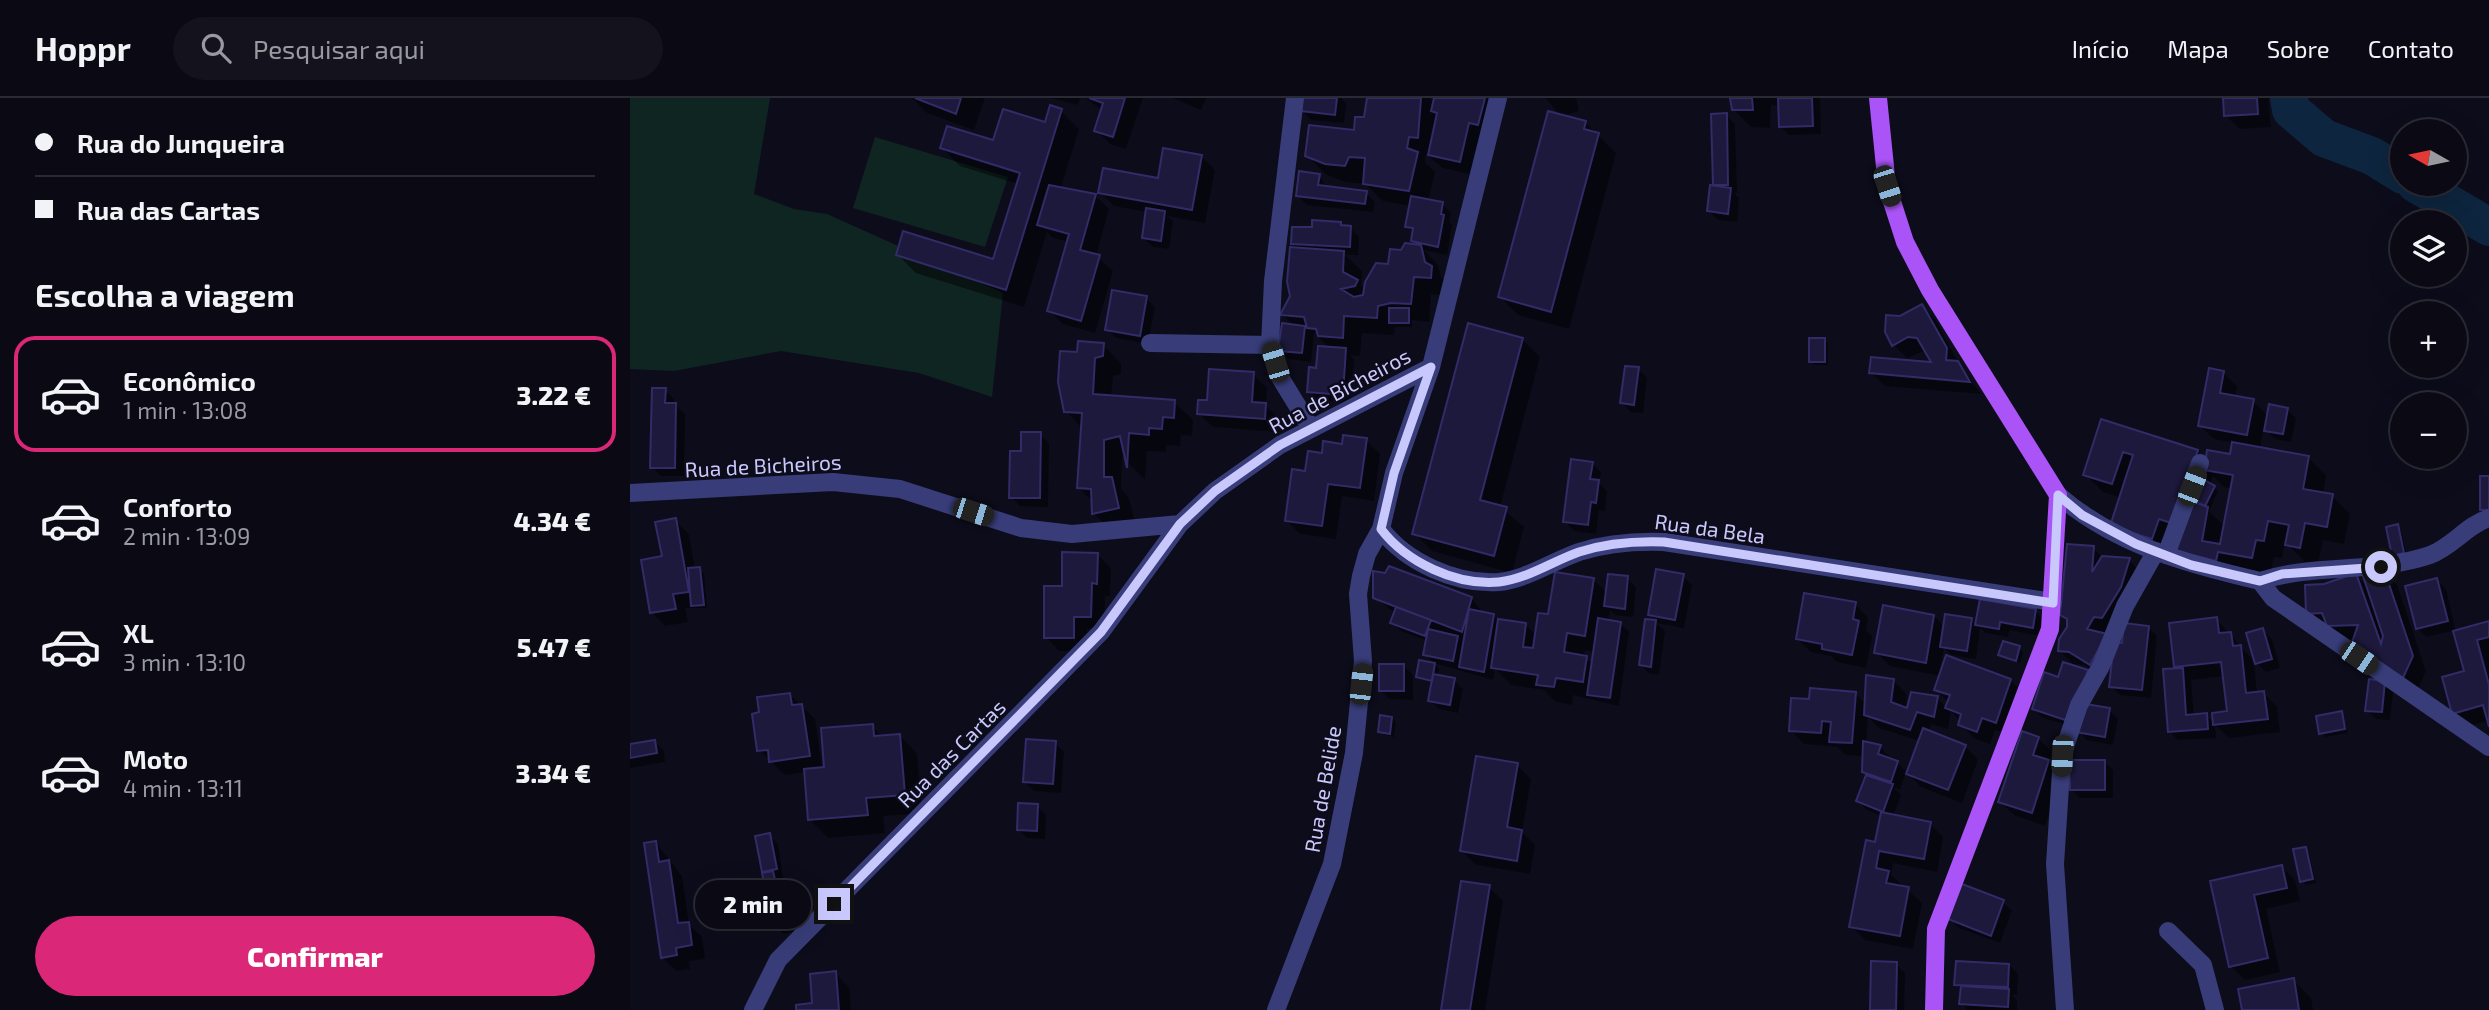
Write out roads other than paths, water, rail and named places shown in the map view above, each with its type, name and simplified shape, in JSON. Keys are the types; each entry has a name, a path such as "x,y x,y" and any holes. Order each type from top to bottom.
{"main road":[{"path":"1878,98 1887,186 1905,242 1930,290 2058,495 2053,603 2043,652 1936,929 1934,1010"}],"street":[{"path":"1295,98 1274,268 1270,345 1281,379 1311,428"},
{"name":"Rua de Belide","path":"1276,1010 1332,864 1354,753 1363,661 1358,594 1360,576 1367,554 1381,529 1390,484 1431,367 1498,98"},
{"path":"1150,343 1270,345"},
{"name":"Rua de Bicheiros","path":"630,493 833,482 901,489 1021,528 1073,534 1180,524 1215,491 1280,445 1431,367"},
{"path":"2065,1010 2055,864 2062,756 2079,705 2101,666 2125,607 2161,553 2200,463"},
{"path":"2058,495 2109,532 2191,565 2260,581 2282,574 2381,567 2431,555 2489,518"},
{"name":"Rua das Cartas","path":"752,1010 778,960 1101,632 1180,524"},
{"name":"Rua da Bela","path":"1381,529 1393,545 1411,558 1470,580 1499,582 1533,573 1579,552 1614,543 1664,542 2053,603"},
{"path":"2260,581 2273,598 2489,747"},
{"path":"2168,931 2203,965 2215,1010"}],"waterway":[{"path":"2289,98 2291,110 2324,138 2372,156 2390,167"},
{"path":"2436,196 2489,227"}]}
